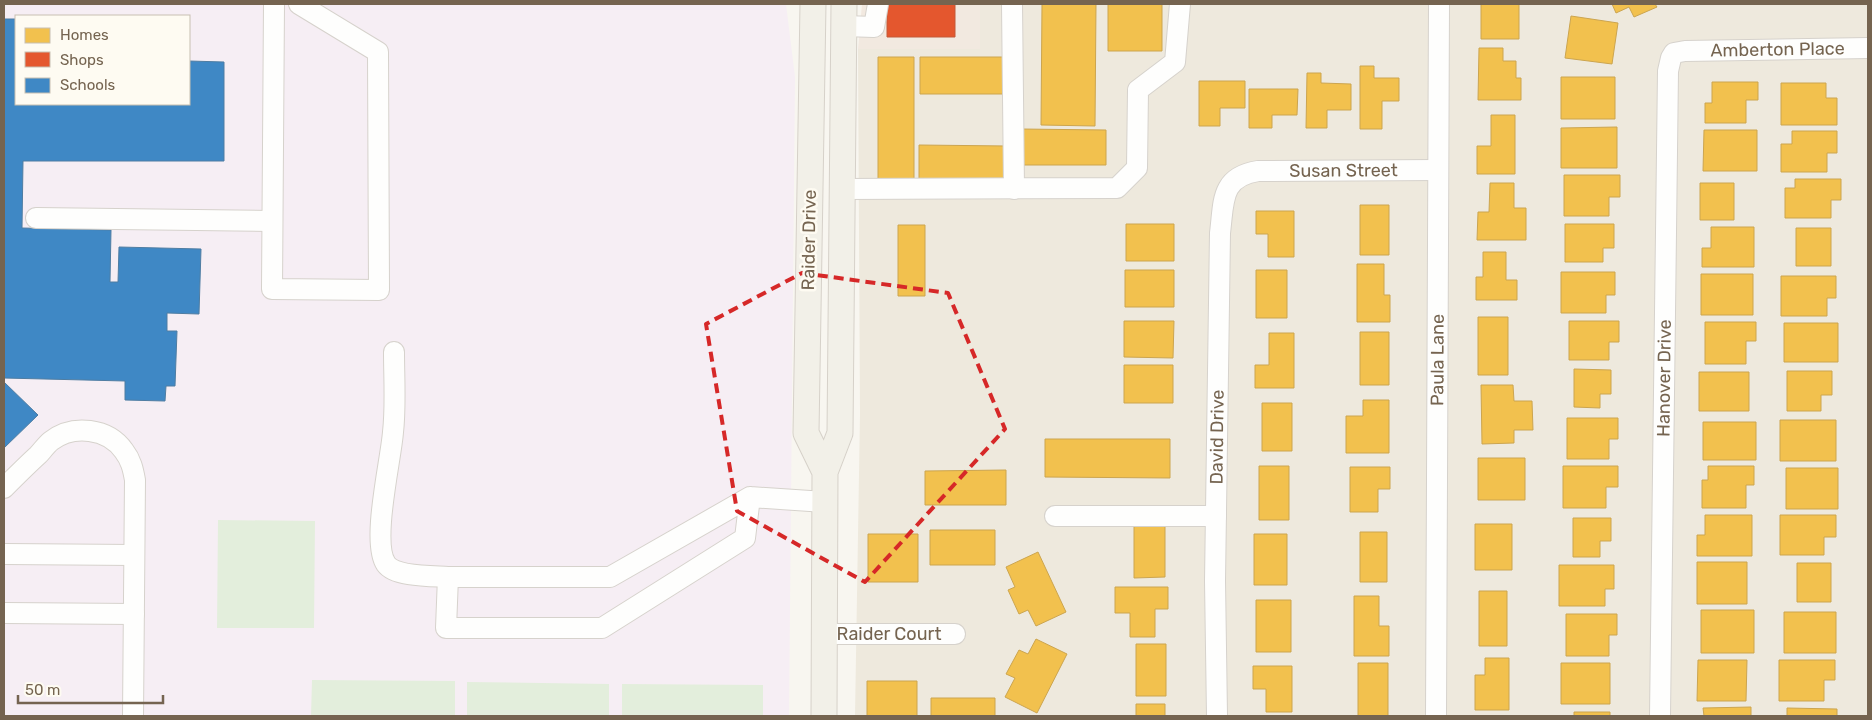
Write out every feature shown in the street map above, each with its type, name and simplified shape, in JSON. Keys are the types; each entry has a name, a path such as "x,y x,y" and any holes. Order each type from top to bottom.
{"main road":[{"name":"Raider Drive","path":"813,4 806,433 826,472"},
{"name":"Raider Drive","path":"824,716 826,472 840,433 844,15"},
{"path":"811,105 843,105"}],"street":[{"path":"274,4 272,288 379,290 378,52 299,4"},
{"path":"844,15 874,27 878,4"},
{"path":"1012,4 1014,189"},
{"path":"842,189 1117,188 1137,168 1138,90 1176,62 1180,4"},
{"name":"Paula Lane","path":"1436,716 1439,4"},
{"name":"Amberton Place","path":"1685,51 1868,48"},
{"name":"Hanover Drive","path":"1660,716 1668,71 1674,53 1685,51"},
{"name":"Susan Street","path":"1250,172 1438,170"},
{"name":"David Drive","path":"1217,716 1215,581 1220,233 1225,192 1234,180 1250,172"},
{"path":"36,218 272,221"},
{"path":"394,352 393,432 380,528 382,553 386,565 396,571 411,575 448,577 610,577 750,497 825,502"},
{"path":"4,488 51,441 65,433 81,430 97,432 112,439 124,450 132,464 135,480 133,716"},
{"path":"448,577 446,628 602,628 745,538 750,497"},
{"path":"1055,516 1216,516"},
{"path":"4,554 134,555"},
{"path":"4,613 134,614"},
{"name":"Raider Court","path":"824,634 955,634"}],"highlighted area":[{"path":"802,273 948,293 1005,429 865,582 737,511 706,324"}],"shaded area":[{"path":"4,4 786,4 795,77 789,716 4,716"},
{"path":"862,4 980,4 980,49 858,49"},
{"path":"980,4 1868,4 1868,716 855,716 860,414 858,49 980,49"}],"green space":[{"path":"218,520 315,521 314,628 217,628"},
{"path":"312,680 455,681 455,716 311,716"},
{"path":"467,682 609,684 609,716 467,716"},
{"path":"622,684 763,685 763,716 622,716"}],"building: Homes":[{"path":"1042,4 1096,4 1095,126 1041,125"},
{"path":"1108,4 1162,4 1162,51 1108,51"},
{"path":"1481,4 1519,4 1519,39 1481,39"},
{"path":"1612,4 1655,4 1657,7 1634,17 1629,7 1616,13"},
{"path":"1571,16 1618,23 1612,64 1565,58"},
{"path":"1479,48 1503,48 1503,61 1516,61 1516,78 1521,78 1521,100 1478,100"},
{"path":"878,57 914,57 914,180 878,180"},
{"path":"920,57 1009,57 1009,94 920,94"},
{"path":"1360,66 1374,66 1374,78 1399,78 1399,101 1382,101 1382,129 1360,129"},
{"path":"1307,73 1321,73 1321,83 1351,84 1351,110 1327,110 1327,128 1306,128"},
{"path":"1561,77 1615,77 1615,119 1561,119"},
{"path":"1199,81 1245,81 1245,108 1220,108 1220,126 1199,126"},
{"path":"1712,82 1758,82 1758,100 1746,100 1746,123 1705,123 1705,103 1712,103"},
{"path":"1781,83 1826,83 1826,98 1837,98 1837,125 1781,125"},
{"path":"1249,89 1298,89 1297,115 1272,115 1272,128 1249,128"},
{"path":"1491,115 1515,115 1515,174 1477,174 1477,146 1491,146"},
{"path":"1617,127 1617,168 1561,168 1561,128"},
{"path":"1021,129 1106,130 1106,165 1021,165"},
{"path":"1704,130 1757,130 1757,171 1703,171"},
{"path":"1792,131 1837,131 1837,153 1827,153 1827,172 1781,172 1781,144 1792,144"},
{"path":"919,145 1007,146 1007,181 919,181"},
{"path":"1564,175 1620,175 1620,197 1609,197 1609,216 1564,216"},
{"path":"1795,179 1841,179 1841,200 1831,200 1831,218 1785,218 1785,188 1795,188"},
{"path":"1490,183 1514,183 1514,208 1526,208 1526,240 1477,240 1478,212 1489,212"},
{"path":"1700,183 1734,183 1734,220 1700,220"},
{"path":"1360,205 1389,205 1389,255 1360,255"},
{"path":"1256,211 1294,211 1294,257 1268,257 1268,234 1256,234"},
{"path":"1126,224 1174,224 1174,261 1126,261"},
{"path":"1565,224 1614,224 1614,248 1603,248 1603,262 1565,262"},
{"path":"898,225 925,225 925,296 898,296"},
{"path":"1711,227 1754,227 1754,267 1702,267 1702,248 1711,248"},
{"path":"1796,228 1831,228 1831,266 1796,266"},
{"path":"1483,252 1506,252 1506,280 1517,280 1517,300 1476,300 1476,277 1483,277"},
{"path":"1357,264 1384,264 1384,295 1390,295 1390,322 1357,322"},
{"path":"1125,270 1174,270 1174,307 1125,307"},
{"path":"1256,270 1287,270 1287,318 1256,318"},
{"path":"1561,272 1615,272 1615,295 1606,295 1606,313 1561,313"},
{"path":"1701,274 1753,274 1753,315 1701,315"},
{"path":"1781,276 1836,276 1836,298 1827,298 1827,316 1781,316"},
{"path":"1478,317 1508,317 1508,375 1478,375"},
{"path":"1124,321 1174,321 1173,358 1124,357"},
{"path":"1569,321 1619,321 1619,342 1609,342 1609,360 1569,360"},
{"path":"1705,322 1756,322 1756,341 1746,341 1746,364 1705,364"},
{"path":"1784,323 1838,323 1838,362 1784,362"},
{"path":"1360,332 1389,332 1389,385 1360,385"},
{"path":"1269,333 1294,333 1294,388 1255,388 1255,365 1269,365"},
{"path":"1124,365 1173,365 1173,403 1124,403"},
{"path":"1574,369 1611,370 1611,394 1600,394 1600,408 1574,407"},
{"path":"1787,371 1832,371 1832,395 1821,395 1821,411 1787,411"},
{"path":"1699,372 1749,372 1749,411 1699,411"},
{"path":"1481,385 1513,385 1514,401 1532,401 1533,430 1514,430 1514,443 1482,444"},
{"path":"1363,400 1389,400 1389,453 1346,453 1346,416 1363,416"},
{"path":"1262,403 1292,403 1292,451 1262,451"},
{"path":"1567,418 1618,418 1618,439 1609,439 1609,459 1567,459"},
{"path":"1780,420 1836,420 1836,461 1780,461"},
{"path":"1703,422 1756,422 1756,460 1703,460"},
{"path":"1045,439 1170,439 1170,478 1045,477"},
{"path":"1478,458 1525,458 1525,500 1478,500"},
{"path":"1259,466 1289,466 1289,520 1259,520"},
{"path":"1563,466 1618,466 1618,487 1606,487 1606,508 1563,508"},
{"path":"1708,466 1754,466 1754,485 1746,485 1746,508 1702,508 1702,480 1708,480"},
{"path":"1350,467 1390,467 1390,489 1378,489 1378,512 1350,512"},
{"path":"1786,468 1838,468 1838,509 1786,509"},
{"path":"1006,470 1006,505 925,505 925,471"},
{"path":"1705,515 1752,515 1752,556 1697,556 1697,535 1705,535"},
{"path":"1780,515 1836,515 1836,537 1824,537 1824,555 1780,555"},
{"path":"1573,518 1611,518 1611,541 1600,541 1600,557 1573,557"},
{"path":"1475,524 1512,524 1512,570 1475,570"},
{"path":"1134,526 1165,526 1165,577 1134,578"},
{"path":"930,530 995,530 995,565 930,565"},
{"path":"1360,532 1387,532 1387,582 1360,582"},
{"path":"868,534 918,534 918,582 868,582"},
{"path":"1254,534 1287,534 1287,585 1254,585"},
{"path":"1038,552 1066,612 1036,626 1028,610 1019,614 1008,590 1015,587 1006,567"},
{"path":"1697,562 1747,562 1747,604 1697,604"},
{"path":"1797,563 1831,563 1831,602 1797,602"},
{"path":"1559,565 1614,565 1614,589 1605,589 1605,606 1559,606"},
{"path":"1115,587 1168,587 1168,609 1155,609 1155,637 1130,637 1130,613 1115,613"},
{"path":"1479,591 1507,591 1507,646 1479,646"},
{"path":"1354,596 1379,596 1379,626 1389,626 1389,656 1354,656"},
{"path":"1256,600 1291,600 1291,652 1256,652"},
{"path":"1701,610 1754,610 1754,653 1701,653"},
{"path":"1784,612 1836,612 1836,653 1784,653"},
{"path":"1566,614 1617,614 1617,635 1609,635 1609,656 1566,656"},
{"path":"1036,639 1067,654 1037,713 1005,697 1015,678 1006,674 1019,650 1028,654"},
{"path":"1136,644 1166,644 1166,696 1136,696"},
{"path":"1485,658 1509,658 1509,710 1475,710 1475,675 1485,675"},
{"path":"1698,660 1747,660 1746,701 1697,701"},
{"path":"1779,660 1835,660 1835,680 1824,680 1824,701 1779,701"},
{"path":"1358,663 1388,663 1388,716 1358,716"},
{"path":"1561,663 1610,663 1610,704 1561,704"},
{"path":"1253,666 1292,666 1292,712 1266,712 1266,689 1253,689"},
{"path":"867,681 917,681 917,716 867,716"},
{"path":"931,698 995,698 995,716 931,716"},
{"path":"1136,704 1165,704 1165,716 1136,716"},
{"path":"1751,707 1751,716 1704,716 1703,708"},
{"path":"1787,708 1837,709 1837,716 1787,716"},
{"path":"1574,712 1610,712 1610,716 1574,716"}],"building: Shops":[{"path":"887,4 955,4 955,37 887,37"}],"building: Schools":[{"path":"4,19 15,19 15,105 190,105 190,61 224,62 224,161 23,161 22,228 111,230 110,282 118,282 119,247 201,249 199,314 167,313 167,331 177,331 175,386 166,386 165,401 125,400 125,381 4,378"},
{"path":"4,382 38,415 4,448"}]}
